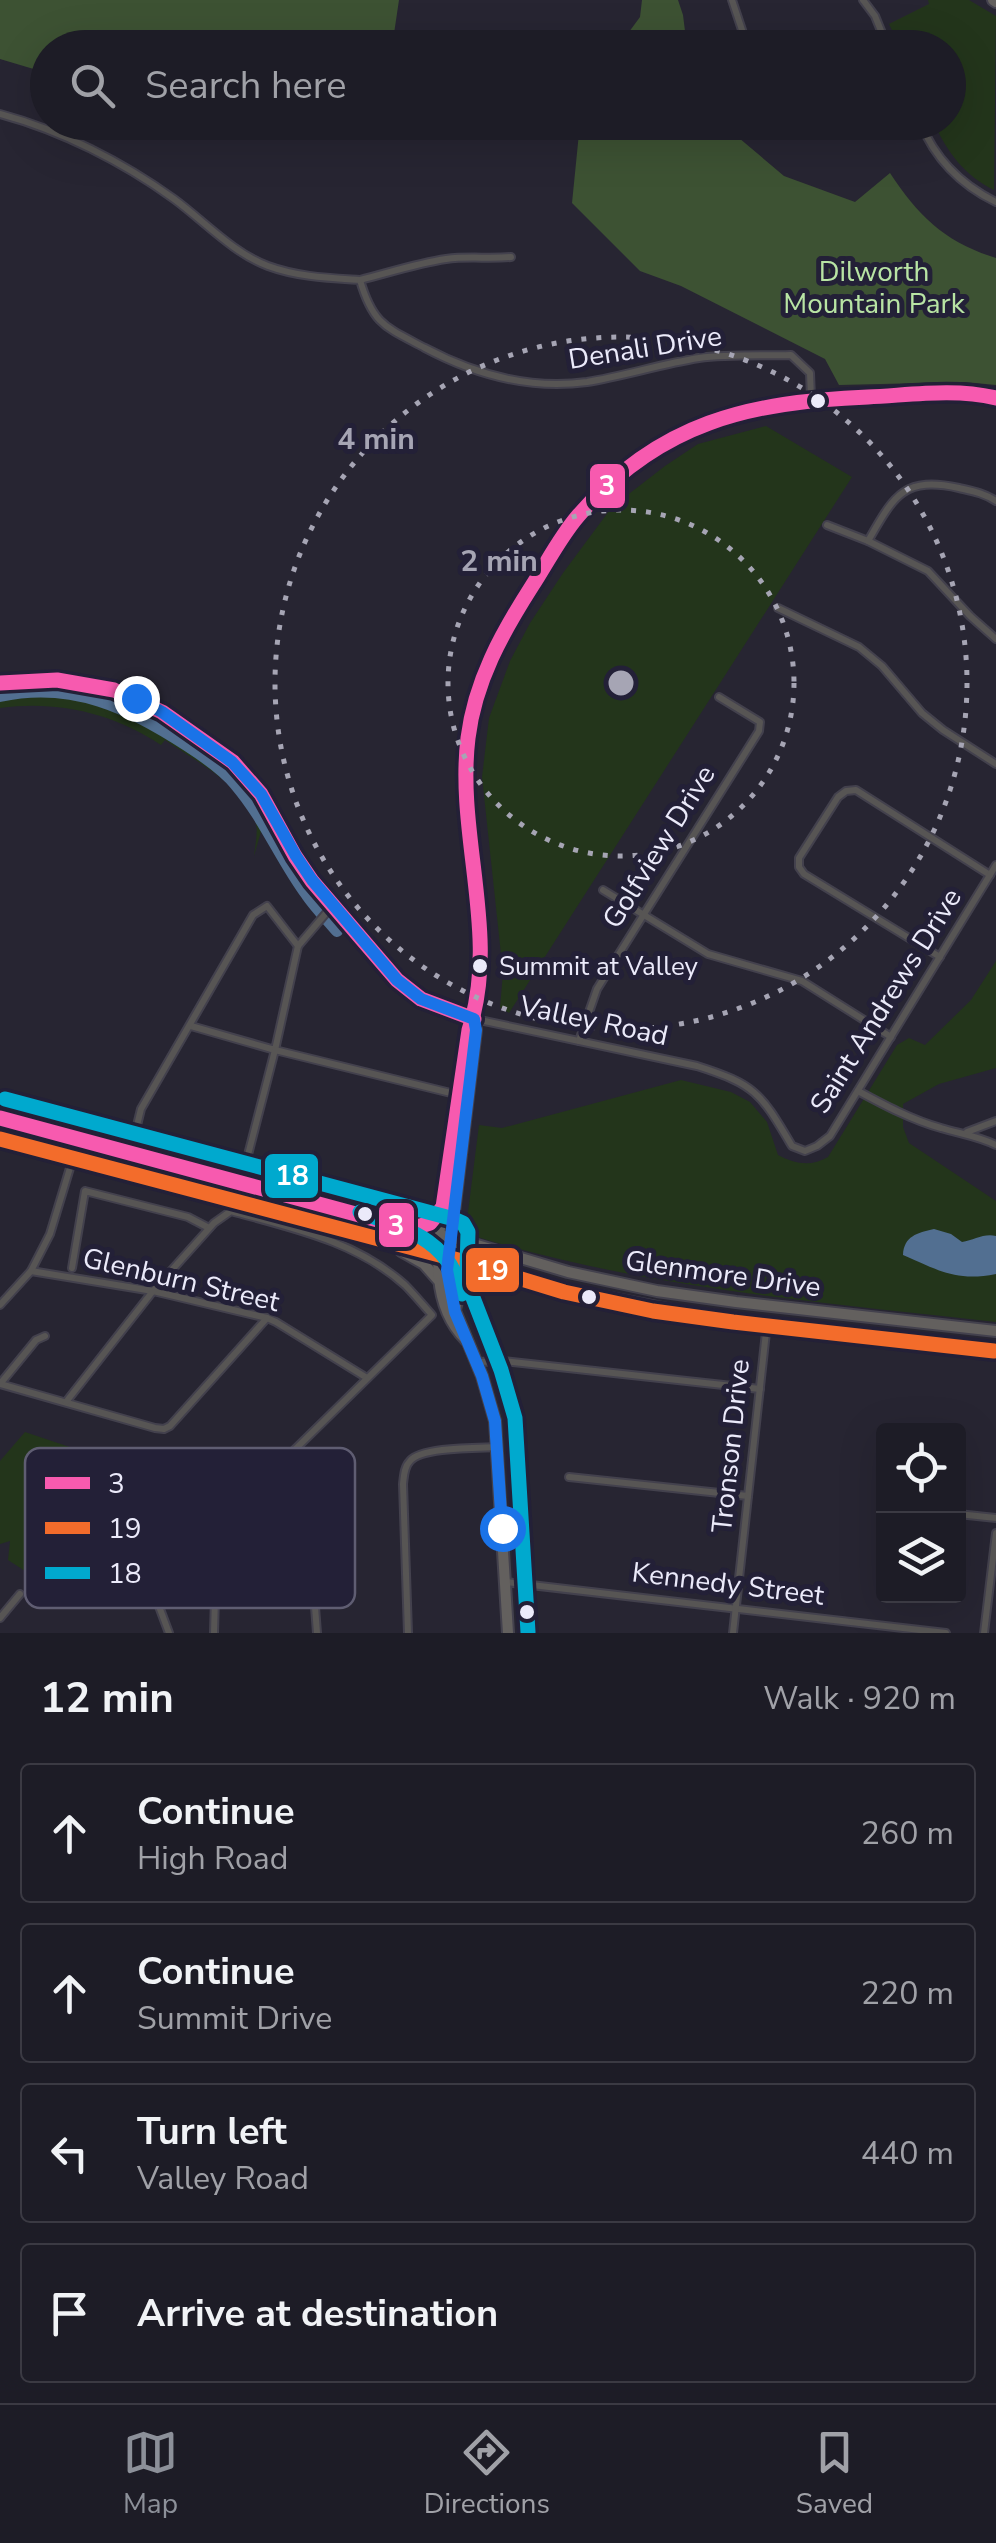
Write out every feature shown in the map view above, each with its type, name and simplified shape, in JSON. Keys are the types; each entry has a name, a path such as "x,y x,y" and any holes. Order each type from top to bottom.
{"main road":[{"path":"467,1242 448,1207 476,1030 480,968 479,912 466,814 466,770 469,727 480,679 500,635 576,518 615,477 653,449 703,422 760,406 811,398 954,393 996,398"},
{"name":"Valley Road","path":"0,684 57,680 92,686 136,698 162,712 232,762 261,794 296,856 397,980 421,999 474,1019"},
{"path":"439,1281 459,1095 474,1019"},
{"path":"0,1118 410,1229 444,1247"},
{"path":"0,1139 329,1222 568,1272"},
{"path":"73,1158 91,1155 155,1161"},
{"path":"410,1229 434,1222 448,1207"},
{"path":"329,1222 387,1244 424,1264 439,1281 454,1328 466,1340"},
{"name":"Glenmore Drive","path":"444,1247 467,1242 568,1272 657,1291 996,1331"},
{"path":"387,1244 444,1247"},
{"path":"444,1247 455,1312 490,1400 498,1447 508,1633"},
{"name":"Glenmore Drive","path":"444,1247 492,1270 575,1292 678,1311 996,1348"},
{"path":"455,1312 465,1284 492,1270"}],"street":[{"path":"732,0 742,30"},
{"path":"862,0 881,30"},
{"path":"0,114 30,125"},
{"path":"68,140 119,162 149,181 229,243 265,265 302,276 360,280 464,256 511,257"},
{"path":"930,140 954,175 973,191 996,202"},
{"name":"Denali Drive","path":"360,280 368,306 381,324 488,376 542,385 585,382 700,358 790,355 810,373 811,398"},
{"path":"868,541 895,499 921,483 969,490 996,500"},
{"path":"827,525 928,570 996,639"},
{"path":"778,608 859,647 882,666 922,713 996,764"},
{"name":"Golfview Drive","path":"579,1041 597,989 760,730 760,722 720,697"},
{"path":"940,957 804,874 798,867 799,858 838,796 856,790 990,875"},
{"name":"Saint Andrews Drive","path":"805,1151 830,1136 996,865"},
{"path":"603,890 708,954 802,981 891,1037"},
{"path":"241,1184 298,946 333,905"},
{"path":"130,1154 142,1109 253,915 267,906 298,946"},
{"name":"Valley Road","path":"474,1019 729,1076 753,1090 774,1114 792,1146 805,1151"},
{"path":"190,1026 459,1095"},
{"path":"858,1091 914,1118 996,1146"},
{"path":"966,1133 996,1121"},
{"path":"0,1305 32,1271 50,1234 73,1158"},
{"path":"72,1268 86,1191 211,1226"},
{"path":"66,1402 153,1291 211,1226 230,1211 343,1245 404,1285 432,1315 295,1448"},
{"name":"Glenburn Street","path":"32,1271 153,1291 267,1318 367,1378"},
{"path":"45,1336 36,1340 0,1384 164,1428 170,1426 267,1318"},
{"name":"Tronson Drive","path":"732,1633 767,1324"},
{"path":"476,1362 503,1361 760,1388"},
{"path":"408,1633 403,1484 406,1464 416,1456 498,1447"},
{"path":"570,1477 748,1496"},
{"path":"966,1515 996,1518"},
{"path":"984,1633 996,1533"},
{"name":"Kennedy Street","path":"505,1582 946,1633"},
{"path":"0,1618 20,1594"},
{"path":"160,1608 169,1633"},
{"path":"214,1633 215,1608"},
{"path":"315,1608 317,1633"}],"green space":[{"path":"0,0 399,0 395,30 30,30 30,68 0,59"},
{"path":"642,0 678,0 685,30 630,30 640,17"},
{"path":"928,0 969,0 996,16 994,190 974,178 943,140 966,140 966,30 892,30 889,24 929,4"},
{"name":"Dilworth Mountain Park","path":"578,140 741,140 784,176 855,202 890,173 935,226 962,244 996,258 996,385 839,385 825,359 681,286 640,271 572,203"},
{"path":"766,426 852,477 509,1013 500,1007 503,973 482,777 489,718 510,661 563,573 612,507 698,444"},
{"path":"34,689 82,693 122,704 160,723 209,756 244,786 266,814 254,856 257,828 251,811 218,776 165,740 161,745 104,717 42,706 0,708 0,692"},
{"path":"996,961 996,1068 939,1084 903,1104 903,1127 909,1143 996,1201 996,1322 665,1281 535,1253 471,1235 466,1228 479,1125 502,1128 681,1080 731,1092 750,1102 767,1122 778,1155 803,1163 828,1157 897,1045 909,1038 925,1045 971,1000"},
{"path":"25,1432 73,1448 25,1448 25,1571 8,1560 10,1541 0,1544 0,1461"}],"water":[{"path":"934,1229 962,1242 996,1236 996,1274 958,1275 903,1255 909,1239"}],"waterway":[{"path":"0,696 52,692 99,701 144,720 201,755 226,774 246,798 298,882 337,931"}],"transit line":[{"name":"3","path":"0,1118 411,1229 430,1223 443,1207 480,958 467,812 472,717 483,677 500,640 565,533 609,484 641,458 709,423 784,404 825,400 948,393 996,398"},
{"name":"3","path":"0,683 57,680 114,690 162,712 233,762 261,794 312,881 397,980 421,999 474,1019"},
{"name":"18","path":"5,1099 463,1223 468,1232 470,1290 515,1418 528,1632"},
{"name":"19","path":"0,1139 462,1261 564,1292 653,1311 994,1351"},
{"name":"18","path":"360,1212 410,1231 437,1249 448,1261 462,1294"}],"place":[{"name":"Summit at Valley","path":"480,966"}],"route":[{"path":"136,698 232,762 261,794 312,880 397,980 421,999 474,1019 476,1030 447,1270 455,1312 482,1376 495,1421 502,1528"}]}
